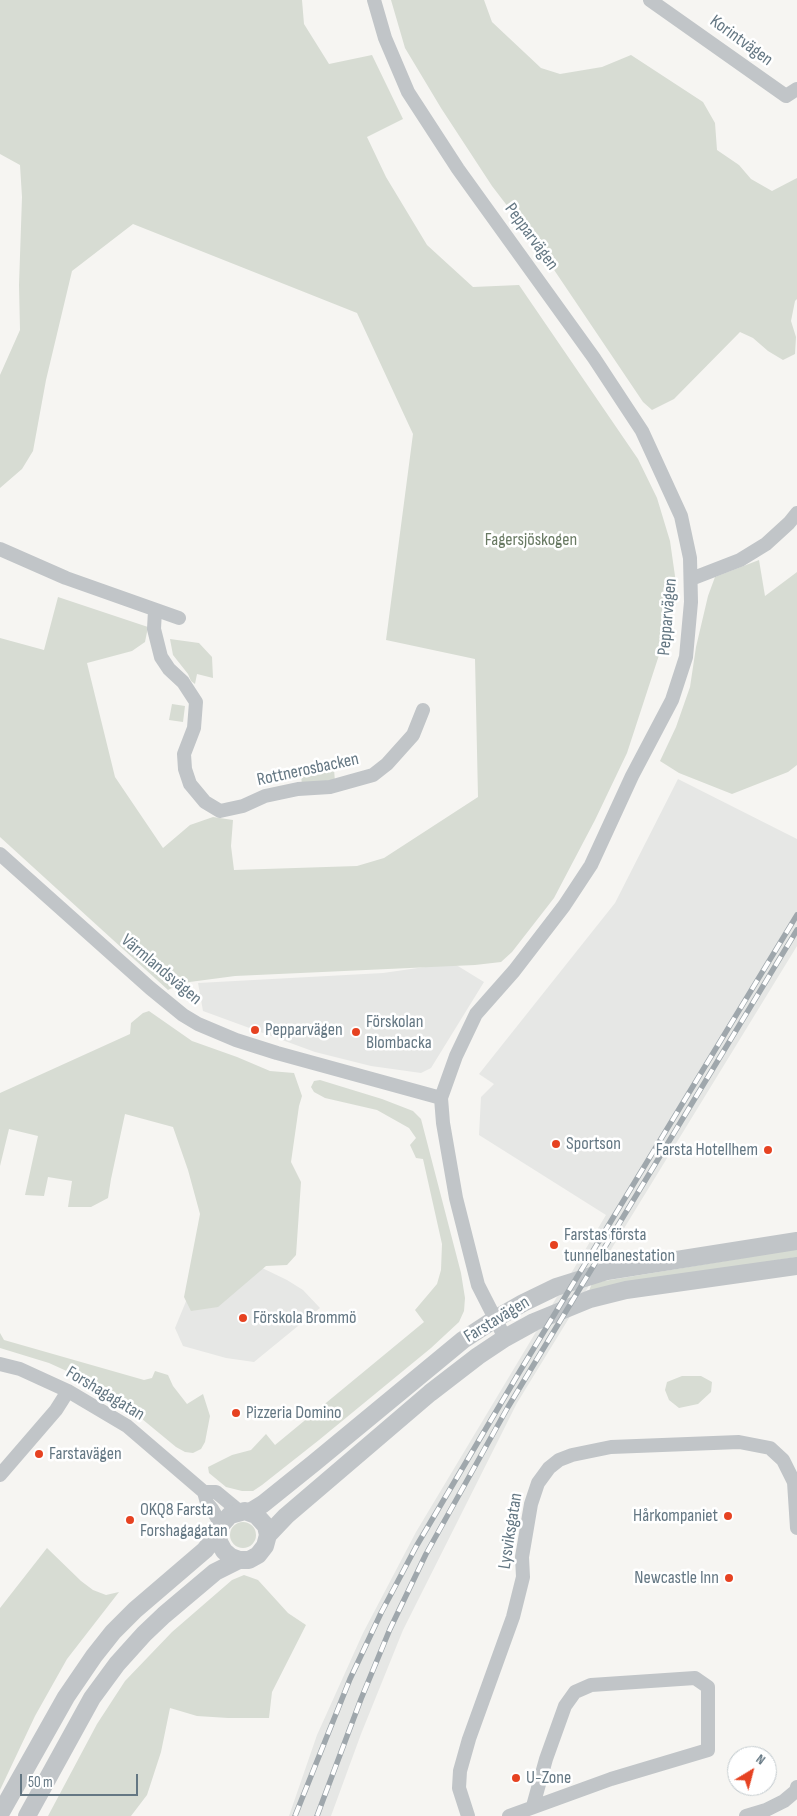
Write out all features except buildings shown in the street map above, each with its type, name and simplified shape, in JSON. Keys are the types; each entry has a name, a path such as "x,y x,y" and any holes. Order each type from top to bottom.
{"street":[{"name":"Pepparvägen","path":"374,0 385,38 408,92 458,168 594,358 642,432 681,516 690,558 691,602 686,657 672,700 632,776 591,864 564,906 514,970 476,1014 456,1056 441,1098 443,1123 456,1198 478,1285 505,1338"},
{"name":"Korintvägen","path":"650,0 791,93"},
{"path":"691,579 740,560 766,544 797,513"},
{"path":"0,549 66,578 179,618"},
{"name":"Rottnerosbacken","path":"154,610 154,629 161,657 168,669 183,682 196,702 194,728 184,754 185,769 190,784 205,802 220,811 243,806 265,796 298,789 330,787 373,775 388,764 413,735 423,710"},
{"name":"Värmlandsvägen","path":"0,854 150,988 183,1015 198,1024 236,1040 277,1053 441,1098"},
{"name":"Farstavägen","path":"0,1814 66,1696 94,1656 135,1610 205,1550 230,1515 244,1512 263,1504 463,1340 494,1319 524,1303 556,1288 607,1271 797,1241"},
{"name":"Farstavägen","path":"26,1816 92,1698 117,1664 144,1634 220,1568 239,1560 249,1560 258,1555 265,1546 268,1535 286,1516 430,1393 478,1356 534,1322 590,1300 626,1290 797,1266"},
{"name":"Forshagagatan","path":"0,1364 20,1369 68,1392 127,1426 204,1492 207,1503 212,1509 220,1529"},
{"path":"0,1475 49,1418 68,1392"},
{"name":"Lysviksgatan","path":"468,1816 459,1788 460,1771 469,1739 513,1617 523,1577 522,1557 531,1504 538,1484 550,1468 560,1460 572,1455 611,1446 739,1442 770,1448 783,1460 794,1482 797,1528"},
{"name":"Forshagagatan","path":"204,1492 216,1492 244,1512"},
{"path":"244,1512 261,1519 266,1526 268,1535"},
{"path":"220,1529 219,1542 224,1551 230,1557 239,1560"},
{"path":"509,1816 611,1779 708,1750 708,1687 695,1678 592,1685 575,1692 565,1706 546,1759 534,1806"},
{"path":"746,1816 766,1810 784,1801 796,1791 797,1787"}],"shaded area":[{"path":"678,779 797,839 797,946 517,1403 403,1630 361,1734 331,1816 289,1816 317,1735 363,1633 416,1532 606,1215 479,1135 481,1097 494,1084 479,1074 615,903"},
{"name":"Förskolan Blombacka","path":"453,963 484,982 431,1068 421,1073 371,1066 315,1052 203,1011 198,983 383,973"},
{"name":"Förskola Brommö","path":"258,1266 303,1290 320,1308 254,1362 226,1358 183,1346 175,1328 189,1294"}],"green space":[{"name":"Fagersjöskogen","path":"0,0 302,0 304,24 329,64 372,55 403,119 367,137 386,177 427,245 473,287 519,285 638,459 657,498 670,541 678,597 627,753 595,820 554,898 512,952 501,962 475,965 235,976 182,983 168,990 0,837 0,638 44,650 58,597 148,627 145,642 132,651 87,663 115,777 163,848 190,825 213,817 233,820 231,846 234,870 357,866 384,858 478,797 475,659 386,640 413,434 357,313 133,224 72,271 46,380 33,451 22,469 0,488 0,375 20,330 19,285 22,197 20,165 0,154"},
{"path":"391,0 484,0 492,22 541,68 560,74 602,67 631,55 703,102 715,123 717,150 739,165 751,179 772,191 797,178 797,299 791,321 796,337 795,354 783,360 768,351 753,338 740,332 674,399 652,410 643,402 538,246 492,186 441,108 405,48"},
{"path":"759,560 765,596 797,572 797,765 788,772 732,794 679,773 660,761 676,727 690,687 696,647 708,596 715,577"},
{"path":"170,639 199,643 212,657 213,678 197,674 195,684 191,681 188,674 173,655"},
{"path":"172,704 185,706 183,722 169,720"},
{"path":"334,769 335,782 302,787 301,773"},
{"path":"149,1011 192,1041 270,1071 294,1073 302,1096 291,1162 301,1182 296,1255 287,1265 266,1266 218,1307 191,1311 184,1297 200,1214 188,1170 173,1127 125,1114 108,1198 91,1207 68,1207 72,1181 48,1177 44,1196 25,1195 38,1136 9,1129 0,1166 0,1093 130,1034 131,1023 143,1013"},
{"path":"320,1080 382,1099 413,1111 421,1119 461,1273 465,1298 464,1311 459,1322 431,1348 319,1440 253,1491 242,1491 226,1487 209,1473 208,1467 232,1455 251,1450 266,1434 275,1445 424,1322 415,1310 437,1284 441,1270 442,1244 423,1159 416,1158 410,1145 416,1138 409,1128 377,1110 325,1098 314,1092 311,1087 314,1081"},
{"path":"797,1249 797,1257 589,1291 592,1283"},
{"path":"0,1333 4,1340 144,1380 152,1378 155,1371 168,1375 173,1386 187,1404 203,1394 210,1416 205,1442 201,1449 193,1453 185,1452 176,1447 136,1414 71,1373 49,1363 0,1348"},
{"path":"682,1376 701,1376 712,1382 711,1392 698,1404 679,1408 669,1400 665,1390 667,1382"},
{"path":"243,1522 252,1526 256,1535 252,1544 243,1548 234,1544 230,1535 234,1526"},
{"path":"47,1548 93,1590 106,1595 119,1592 67,1659 35,1716 0,1790 0,1608"},
{"path":"244,1575 258,1580 288,1613 306,1625 272,1692 269,1718 197,1716 170,1708 161,1752 147,1795 131,1816 48,1816 97,1724 125,1681 172,1632 232,1580"}],"railway":[{"path":"295,1816 350,1679 381,1613 417,1545 520,1371 797,915"},
{"path":"317,1816 361,1699 390,1629 426,1554 508,1407 797,930"}],"place":[{"name":"Pepparvägen","path":"255,1030"},
{"name":"Förskolan Blombacka","path":"356,1032"},
{"name":"Sportson","path":"556,1144"},
{"name":"Farsta Hotellhem","path":"768,1150"},
{"name":"Farstas första tunnelbanestation","path":"554,1245"},
{"name":"Förskola Brommö","path":"243,1318"},
{"name":"Pizzeria Domino","path":"236,1413"},
{"name":"Farstavägen","path":"39,1454"},
{"name":"Hårkompaniet","path":"728,1516"},
{"name":"OKQ8 Farsta Forshagagatan","path":"130,1520"},
{"name":"Newcastle Inn","path":"729,1578"},
{"name":"U-Zone","path":"516,1778"}]}
